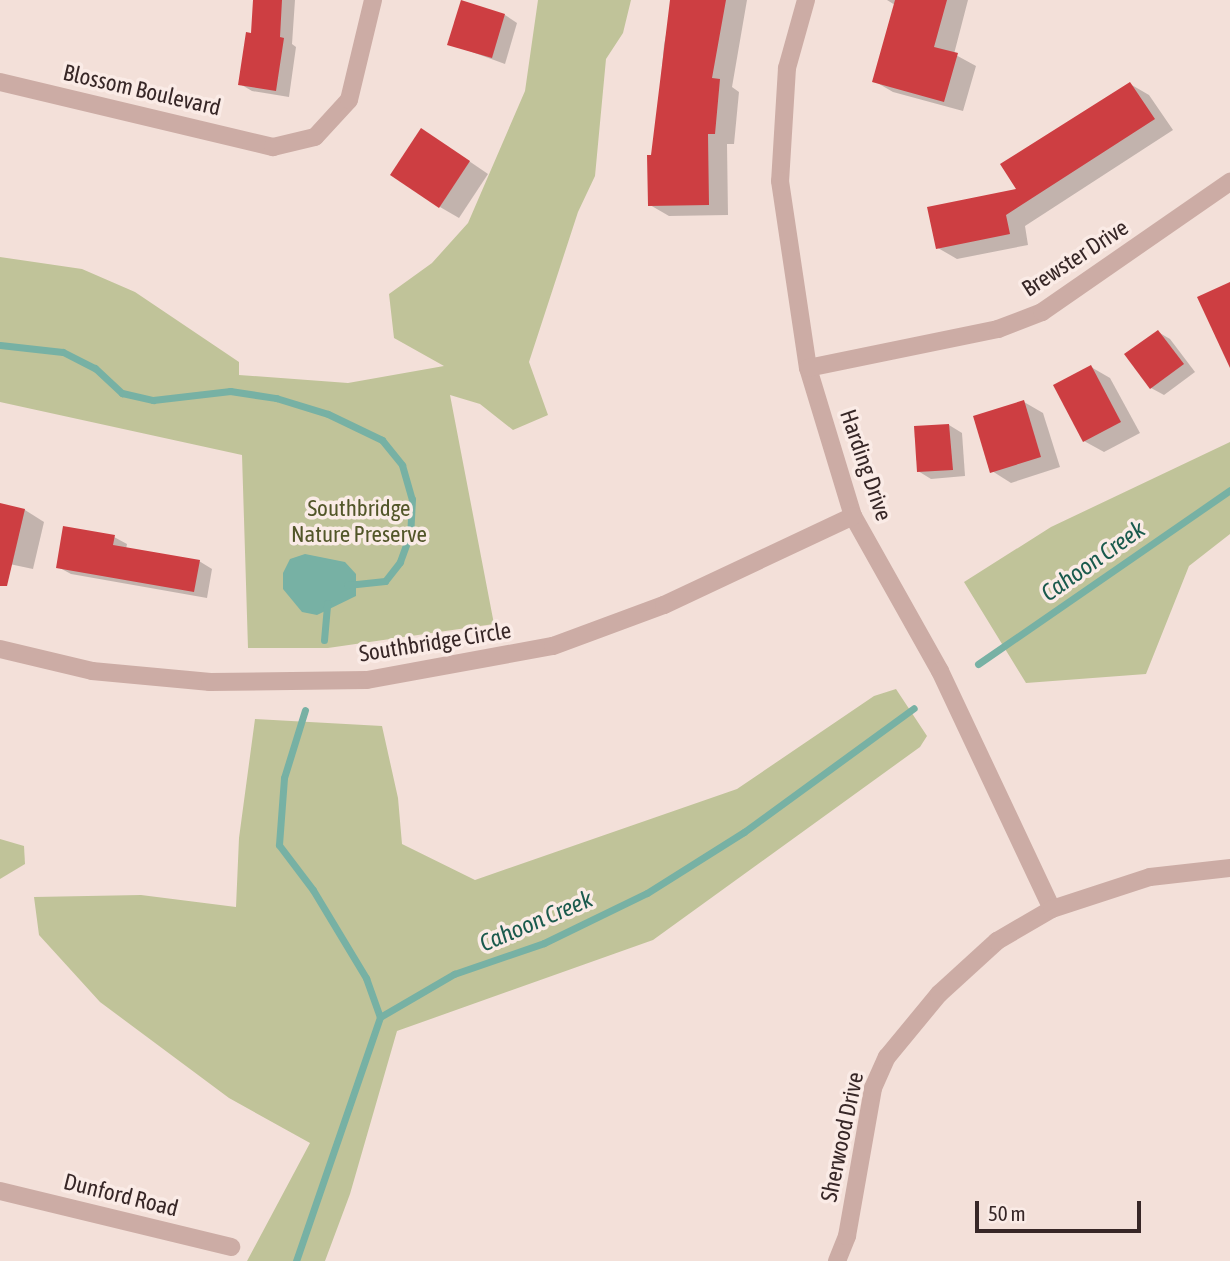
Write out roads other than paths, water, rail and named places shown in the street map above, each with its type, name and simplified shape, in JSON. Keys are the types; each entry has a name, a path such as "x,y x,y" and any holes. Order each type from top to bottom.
{"street":[{"name":"Blossom Boulevard","path":"0,82 273,147 315,137 349,100 373,0"},
{"name":"Harding Drive","path":"806,0 787,68 780,181 808,368 853,516 940,671 1052,909"},
{"name":"Brewster Drive","path":"808,368 998,329 1042,312 1230,182"},
{"name":"Southbridge Circle","path":"0,649 92,671 210,682 366,680 553,646 664,605 853,516"},
{"name":"Sherwood Drive","path":"837,1261 846,1236 873,1087 887,1057 939,994 997,941 1052,909 1150,877 1230,867"},
{"name":"Dunford Road","path":"0,1191 231,1247"}],"water":[{"path":"305,554 345,562 356,574 356,596 317,615 302,612 283,589 283,573 290,559"}],"waterway":[{"path":"0,345 63,352 95,368 122,393 153,400 230,391 276,398 328,414 382,440 402,465 412,499 410,534 400,562 385,581 347,585"},
{"name":"Cahoon Creek","path":"978,664 1230,490"},
{"path":"324,640 327,603"},
{"name":"Cahoon Creek","path":"296,1261 380,1017 454,974 544,943 647,893 744,832 914,708"},
{"path":"305,710 284,778 279,845 313,890 366,978 380,1017"}],"park label":[{"name":"Southbridge Nature Preserve","path":"359,521"}]}
